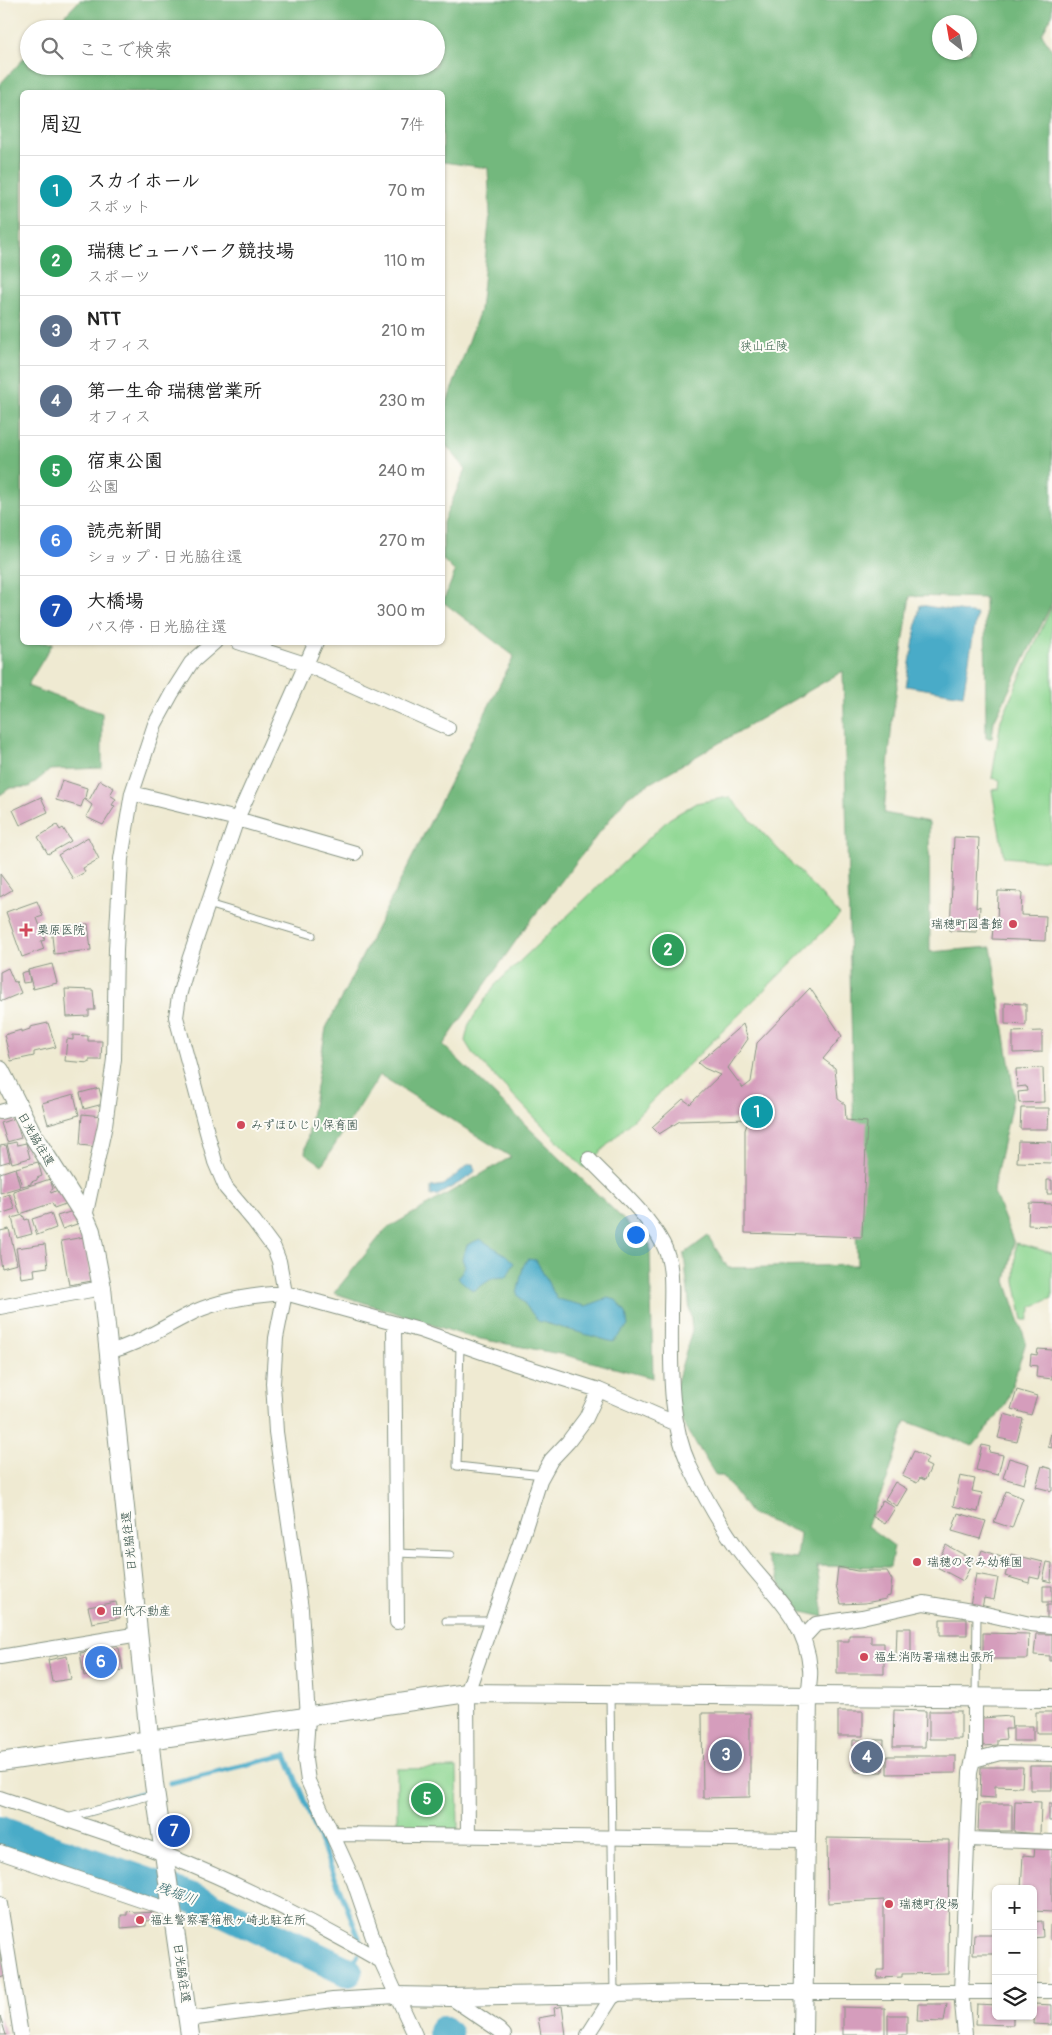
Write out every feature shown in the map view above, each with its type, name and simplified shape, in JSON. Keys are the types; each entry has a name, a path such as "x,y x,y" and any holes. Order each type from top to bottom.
{"street":[{"path":"84,1216 105,1125 114,1059 116,949 121,859 132,793 156,724 172,693 192,663 212,645"},
{"path":"247,645 306,664 448,728"},
{"path":"315,645 237,819 179,996 176,1017 215,1162 226,1188 274,1248 279,1261 285,1293 276,1338 272,1383 276,1432 302,1608 308,1718 306,1771 308,1781 334,1834 354,1882 381,1961 415,2035"},
{"path":"132,793 237,819 355,853"},
{"name":"日光脇往還","path":"0,1070 34,1137 84,1216 91,1232 102,1288 156,1794 190,2027"},
{"path":"0,1112 18,1107"},
{"path":"588,1159 654,1227 664,1246 670,1269 672,1394 677,1424 689,1465 708,1503 736,1546 795,1620 804,1637 810,1670 805,1840 803,2035"},
{"path":"0,1307 102,1288"},
{"path":"108,1352 149,1338 203,1308 267,1294 285,1293 394,1323 599,1390 677,1424"},
{"path":"394,1323 397,1622"},
{"path":"468,1836 467,1694 543,1475 551,1460 568,1442 586,1418 599,1390"},
{"path":"804,1637 816,1624 862,1617 924,1603 1030,1624 1052,1626"},
{"path":"0,1657 138,1634"},
{"path":"0,1762 467,1694 1052,1698"},
{"path":"965,2035 961,1992 970,1773 974,1760 976,1698"},
{"path":"974,1760 1000,1753 1052,1754"},
{"path":"0,1798 166,1859 294,1913 381,1961"},
{"path":"334,1834 805,1840"},
{"path":"968,1839 1052,1842"},
{"path":"0,1852 173,1907"},
{"path":"0,1904 21,2035"},
{"path":"1037,1991 1052,1991"},
{"path":"190,2027 333,2000 396,1996 992,1992"},
{"path":"588,2035 614,1994"},
{"path":"450,1997 504,2035"}],"lane":[{"path":"208,904 312,935"},
{"path":"460,1345 457,1466 543,1475"},
{"path":"396,1553 450,1556"},
{"path":"976,1698 977,1612"},
{"path":"446,1621 493,1621"},
{"path":"610,1694 614,1994"},
{"path":"62,1820 156,1794"}],"green space":[{"name":"狭山丘陵","path":"80,0 1052,0 1052,15 1042,34 1052,50 1052,603 994,721 992,738 986,738 985,598 910,596 892,722 884,813 929,822 930,952 991,947 1014,1093 993,1190 1014,1243 1006,1281 1026,1342 1006,1405 973,1446 906,1421 887,1480 867,1526 894,1546 890,1567 817,1566 824,1617 794,1610 766,1556 797,1559 800,1533 751,1514 723,1476 716,1476 671,1403 692,1330 684,1254 708,1236 728,1268 857,1265 843,671 628,796 527,925 443,1045 650,1245 653,1378 565,1355 470,1337 334,1293 386,1229 511,1157 380,1075 322,1165 305,1153 326,1028 514,656 445,604 445,597 455,572 445,562 445,517 466,469 445,444 445,408 480,310 490,214 488,168 445,162 445,90 20,90 20,645 52,645 27,686 102,713 102,768 50,770 29,787 10,788 0,795 0,84 20,63 20,75 445,75 445,20 61,20"},
{"path":"1052,606 1052,861 1004,857 992,790 999,789 1000,780 992,778 1001,720"},
{"path":"729,797 840,915 584,1168 473,1054 465,1041 469,1024 494,986 669,819 696,803"},
{"path":"1016,1243 1052,1253 1052,1298 1032,1307 1028,1320 1023,1320 1015,1281"},
{"path":"457,1768 458,1830 397,1831 397,1769"}],"water":[{"path":"920,605 977,614 963,695 906,686"},
{"path":"469,1164 473,1164 475,1171 471,1176 438,1195 431,1196 431,1187 444,1185"},
{"path":"480,1239 506,1255 514,1263 507,1277 493,1278 473,1291 458,1278 465,1266 462,1259 467,1245"},
{"path":"527,1259 536,1260 557,1299 586,1306 608,1298 616,1300 626,1313 628,1326 613,1342 538,1321 517,1294 523,1267"}],"building":[{"path":"62,780 87,788 85,798 89,800 100,780 114,788 110,795 116,799 112,805 115,806 103,825 86,817 92,805 84,799 81,807 56,800"},
{"path":"41,797 48,812 20,825 13,810"},
{"path":"57,825 60,830 63,828 71,841 48,854 38,837"},
{"path":"88,837 99,859 83,868 85,872 73,879 58,855"},
{"path":"954,837 979,838 976,908 980,906 979,923 997,924 998,891 1022,892 1021,915 1046,916 1045,941 992,939 993,928 977,927 977,932 950,931"},
{"path":"0,874 12,890 0,897"},
{"path":"37,901 43,916 37,918 45,940 41,941 44,949 22,957 6,912"},
{"path":"88,924 91,950 54,954 51,927"},
{"path":"52,964 57,983 33,989 28,970"},
{"path":"8,968 21,993 2,1001 0,1000 0,972"},
{"path":"28,971 30,982 23,983 21,973"},
{"path":"810,988 842,1036 823,1059 835,1068 838,1099 845,1104 846,1120 867,1122 862,1237 745,1233 745,1130 749,1119 680,1121 659,1134 652,1127 683,1099 690,1104 720,1075 704,1068 698,1063 743,1024 748,1039 728,1068 743,1088 751,1082 757,1043"},
{"path":"65,989 93,990 95,1010 89,1010 89,1016 67,1017"},
{"path":"1005,1003 1026,1004 1026,1025 1005,1024"},
{"path":"48,1023 56,1047 34,1052 34,1056 11,1061 4,1035 21,1030 21,1032 30,1029 30,1027"},
{"path":"1042,1031 1042,1052 1013,1053 1013,1032"},
{"path":"73,1035 88,1036 88,1041 102,1041 101,1060 89,1060 89,1063 65,1061 67,1039 73,1040"},
{"path":"1043,1068 1044,1102 1019,1103 1018,1092 1027,1091 1026,1086 1017,1087 1016,1069"},
{"path":"99,1088 103,1104 84,1109 80,1093"},
{"path":"74,1094 79,1115 48,1124 42,1103"},
{"path":"1021,1108 1049,1108 1048,1129 1020,1129"},
{"path":"82,1114 102,1116 97,1147 80,1145"},
{"path":"15,1118 21,1138 7,1142 1,1123"},
{"path":"1018,1141 1052,1142 1052,1163 1017,1162"},
{"path":"16,1142 17,1145 26,1143 30,1158 12,1163 7,1144"},
{"path":"6,1145 10,1161 0,1164 0,1146"},
{"path":"38,1162 42,1176 31,1182 31,1184 22,1186 16,1168"},
{"path":"15,1168 20,1187 0,1193 0,1173"},
{"path":"50,1179 53,1189 50,1191 51,1193 58,1190 68,1203 54,1208 52,1203 20,1214 13,1191"},
{"path":"1047,1180 1052,1180 1052,1194 1047,1194"},
{"path":"9,1194 15,1209 0,1214 0,1197"},
{"path":"1029,1203 1052,1204 1052,1226 1028,1225"},
{"path":"73,1211 77,1224 62,1229 57,1216"},
{"path":"51,1213 56,1228 37,1235 32,1219"},
{"path":"23,1215 25,1220 28,1219 32,1234 17,1238 12,1218"},
{"path":"9,1229 17,1264 2,1268 0,1231"},
{"path":"84,1237 92,1281 69,1285 61,1241"},
{"path":"45,1244 48,1267 34,1269 35,1276 21,1278 16,1248"},
{"path":"1038,1349 1052,1350 1052,1379 1036,1377 1037,1366 1030,1365 1031,1354 1037,1355"},
{"path":"1017,1390 1037,1396 1031,1415 1011,1409"},
{"path":"1004,1414 1023,1419 1017,1442 998,1438"},
{"path":"1052,1432 1052,1448 1048,1447"},
{"path":"982,1445 990,1447 989,1452 1003,1455 998,1475 976,1470"},
{"path":"914,1451 928,1458 925,1464 931,1467 925,1480 920,1478 917,1483 902,1476"},
{"path":"1009,1458 1029,1464 1024,1484 1003,1478"},
{"path":"1042,1466 1052,1469 1052,1491 1036,1487"},
{"path":"960,1476 975,1479 972,1491 982,1493 978,1512 953,1506"},
{"path":"895,1482 907,1489 897,1506 885,1499"},
{"path":"1006,1491 1023,1498 1012,1528 994,1522"},
{"path":"883,1500 895,1508 885,1524 872,1516"},
{"path":"958,1513 986,1521 980,1539 952,1531"},
{"path":"946,1545 974,1560 963,1581 935,1566"},
{"path":"982,1550 1001,1557 997,1568 978,1561"},
{"path":"1011,1554 1043,1562 1039,1579 1030,1577 1029,1583 1005,1576"},
{"path":"1047,1562 1052,1563 1051,1582 1043,1580"},
{"path":"838,1567 857,1571 887,1571 892,1580 890,1596 886,1597 886,1599 865,1603 841,1604 836,1585"},
{"path":"976,1574 998,1578 994,1600 984,1598 982,1608 970,1605"},
{"path":"1043,1586 1052,1586 1052,1602 1043,1602"},
{"path":"116,1602 120,1618 92,1623 88,1607"},
{"path":"1047,1605 1052,1605 1052,1619 1047,1619"},
{"path":"940,1619 967,1619 967,1635 940,1635"},
{"path":"897,1628 911,1628 911,1657 896,1657"},
{"path":"983,1633 1029,1634 1028,1659 983,1659"},
{"path":"1036,1634 1052,1634 1052,1661 1050,1661 1050,1656 1034,1655"},
{"path":"849,1635 871,1635 871,1643 884,1643 884,1674 837,1674 837,1641 849,1641"},
{"path":"119,1648 123,1670 84,1676 80,1653"},
{"path":"67,1656 71,1679 52,1682 48,1660"},
{"path":"894,1710 926,1711 925,1747 893,1747"},
{"path":"838,1711 863,1711 863,1736 838,1736"},
{"path":"929,1711 961,1711 961,1739 929,1739"},
{"path":"1036,1712 1052,1712 1052,1733 1036,1733"},
{"path":"702,1713 750,1713 750,1797 703,1798"},
{"path":"1011,1716 1012,1729 1005,1729 1006,1739 997,1740 997,1745 983,1746 982,1718"},
{"path":"1013,1726 1033,1726 1033,1741 1013,1741"},
{"path":"853,1740 884,1740 883,1772 856,1772 852,1765"},
{"path":"887,1756 956,1756 956,1773 887,1774"},
{"path":"1030,1766 1052,1766 1052,1790 1030,1790"},
{"path":"981,1767 1023,1767 1022,1787 995,1786 995,1798 980,1797"},
{"path":"1015,1801 1041,1802 1040,1834 1014,1832"},
{"path":"979,1804 1012,1804 1012,1831 978,1831"},
{"path":"1049,1804 1052,1804 1052,1821 1049,1821"},
{"path":"827,1838 949,1840 948,1973 902,1974 902,1977 877,1978 878,1970 884,1970 884,1900 828,1903"},
{"path":"1035,1846 1052,1847 1052,1912 1037,1911 1037,1885 1021,1885 1023,1855 1034,1856"},
{"path":"133,1911 134,1913 159,1912 160,1920 146,1921 146,1926 121,1928 121,1915 127,1915 127,1912"},
{"path":"1042,1921 1043,1937 1037,1938 1037,1922"},
{"path":"1050,1925 1052,1925 1052,1940 1050,1940"},
{"path":"974,1934 992,1934 992,1954 973,1954"},
{"path":"0,1947 8,1975 0,1978"},
{"path":"918,2004 947,2004 944,2022 917,2021"},
{"path":"977,2004 992,2005 992,2020 1013,2020 1013,2025 976,2024"},
{"path":"1037,2004 1052,2005 1052,2025 1034,2024 1034,2020 1037,2020"},
{"path":"562,2006 566,2035 541,2035 538,2018 555,2015 554,2008"},
{"path":"843,2007 885,2008 885,2035 843,2035"},
{"path":"888,2015 907,2015 907,2035 888,2035"},
{"path":"0,2016 6,2035 0,2035"}],"waterway":[{"path":"170,1783 286,1755 362,1945"},
{"path":"66,1814 142,1793"},
{"name":"残堀川","path":"0,1831 201,1901 348,1972"},
{"path":"348,1972 358,1955"},
{"name":"残堀川","path":"443,2031 448,2035"}],"place":[{"name":"瑞穂町図書館","path":"1013,924"},
{"name":"栗原医院","path":"26,930"},
{"name":"瑞穂ビューパーク競技場","path":"668,950"},
{"name":"スカイホール","path":"757,1112"},
{"name":"みずほひじり保育園","path":"241,1125"},
{"name":"瑞穂のぞみ幼稚園","path":"917,1562"},
{"name":"田代不動産","path":"101,1611"},
{"name":"福生消防署瑞穂出張所","path":"864,1657"},
{"name":"読売新聞","path":"101,1662"},
{"name":"NTT","path":"726,1755"},
{"name":"第一生命 瑞穂営業所","path":"867,1757"},
{"name":"宿東公園","path":"427,1799"},
{"name":"大橋場","path":"174,1831"},
{"name":"瑞穂町役場","path":"889,1904"},
{"name":"福生警察署箱根ヶ崎北駐在所","path":"140,1920"}]}
